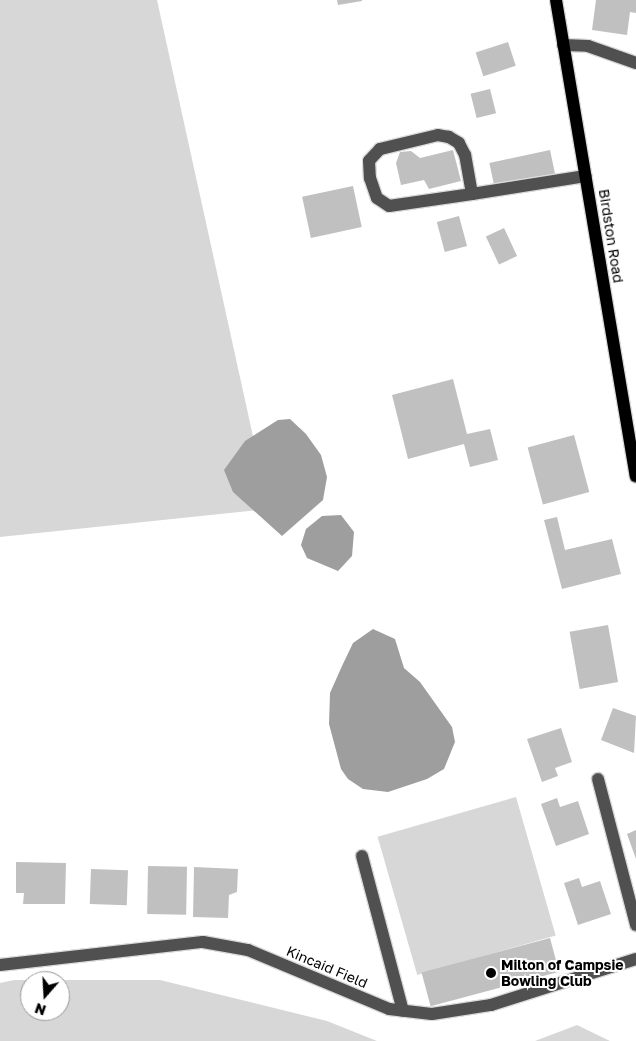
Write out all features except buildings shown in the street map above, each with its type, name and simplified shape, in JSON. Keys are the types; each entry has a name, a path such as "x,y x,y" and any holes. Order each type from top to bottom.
{"main road":[{"name":"Birdston Road","path":"556,0 636,476"}],"street":[{"path":"563,45 588,46 636,63"},
{"path":"472,194 465,155 459,143 449,137 438,135 380,149 370,161 370,178 377,198 389,206 472,194 586,176"},
{"path":"598,779 636,925"},
{"path":"362,856 403,1011"},
{"name":"Kincaid Field","path":"0,965 203,942 248,950 389,1009 432,1014 491,1006 636,959"}],"shaded area":[{"path":"0,0 157,0 269,509 0,537"},
{"path":"290,419 306,434 321,455 327,477 323,500 282,536 233,492 224,470 245,441 278,420"},
{"path":"341,515 354,532 352,556 338,571 307,558 301,545 306,529 322,516"},
{"path":"373,629 395,639 404,668 420,682 452,727 455,742 444,769 427,779 388,792 363,789 348,779 341,769 329,724 330,693 342,666 353,643"},
{"path":"516,797 556,935 417,975 378,837"},
{"path":"20,980 20,1021 70,1021 70,980 160,980 327,1021 377,1041 0,1041 0,983"},
{"path":"577,1025 610,1041 535,1041"}],"place":[{"name":"Milton of Campsie Bowling Club","path":"491,973"}]}
